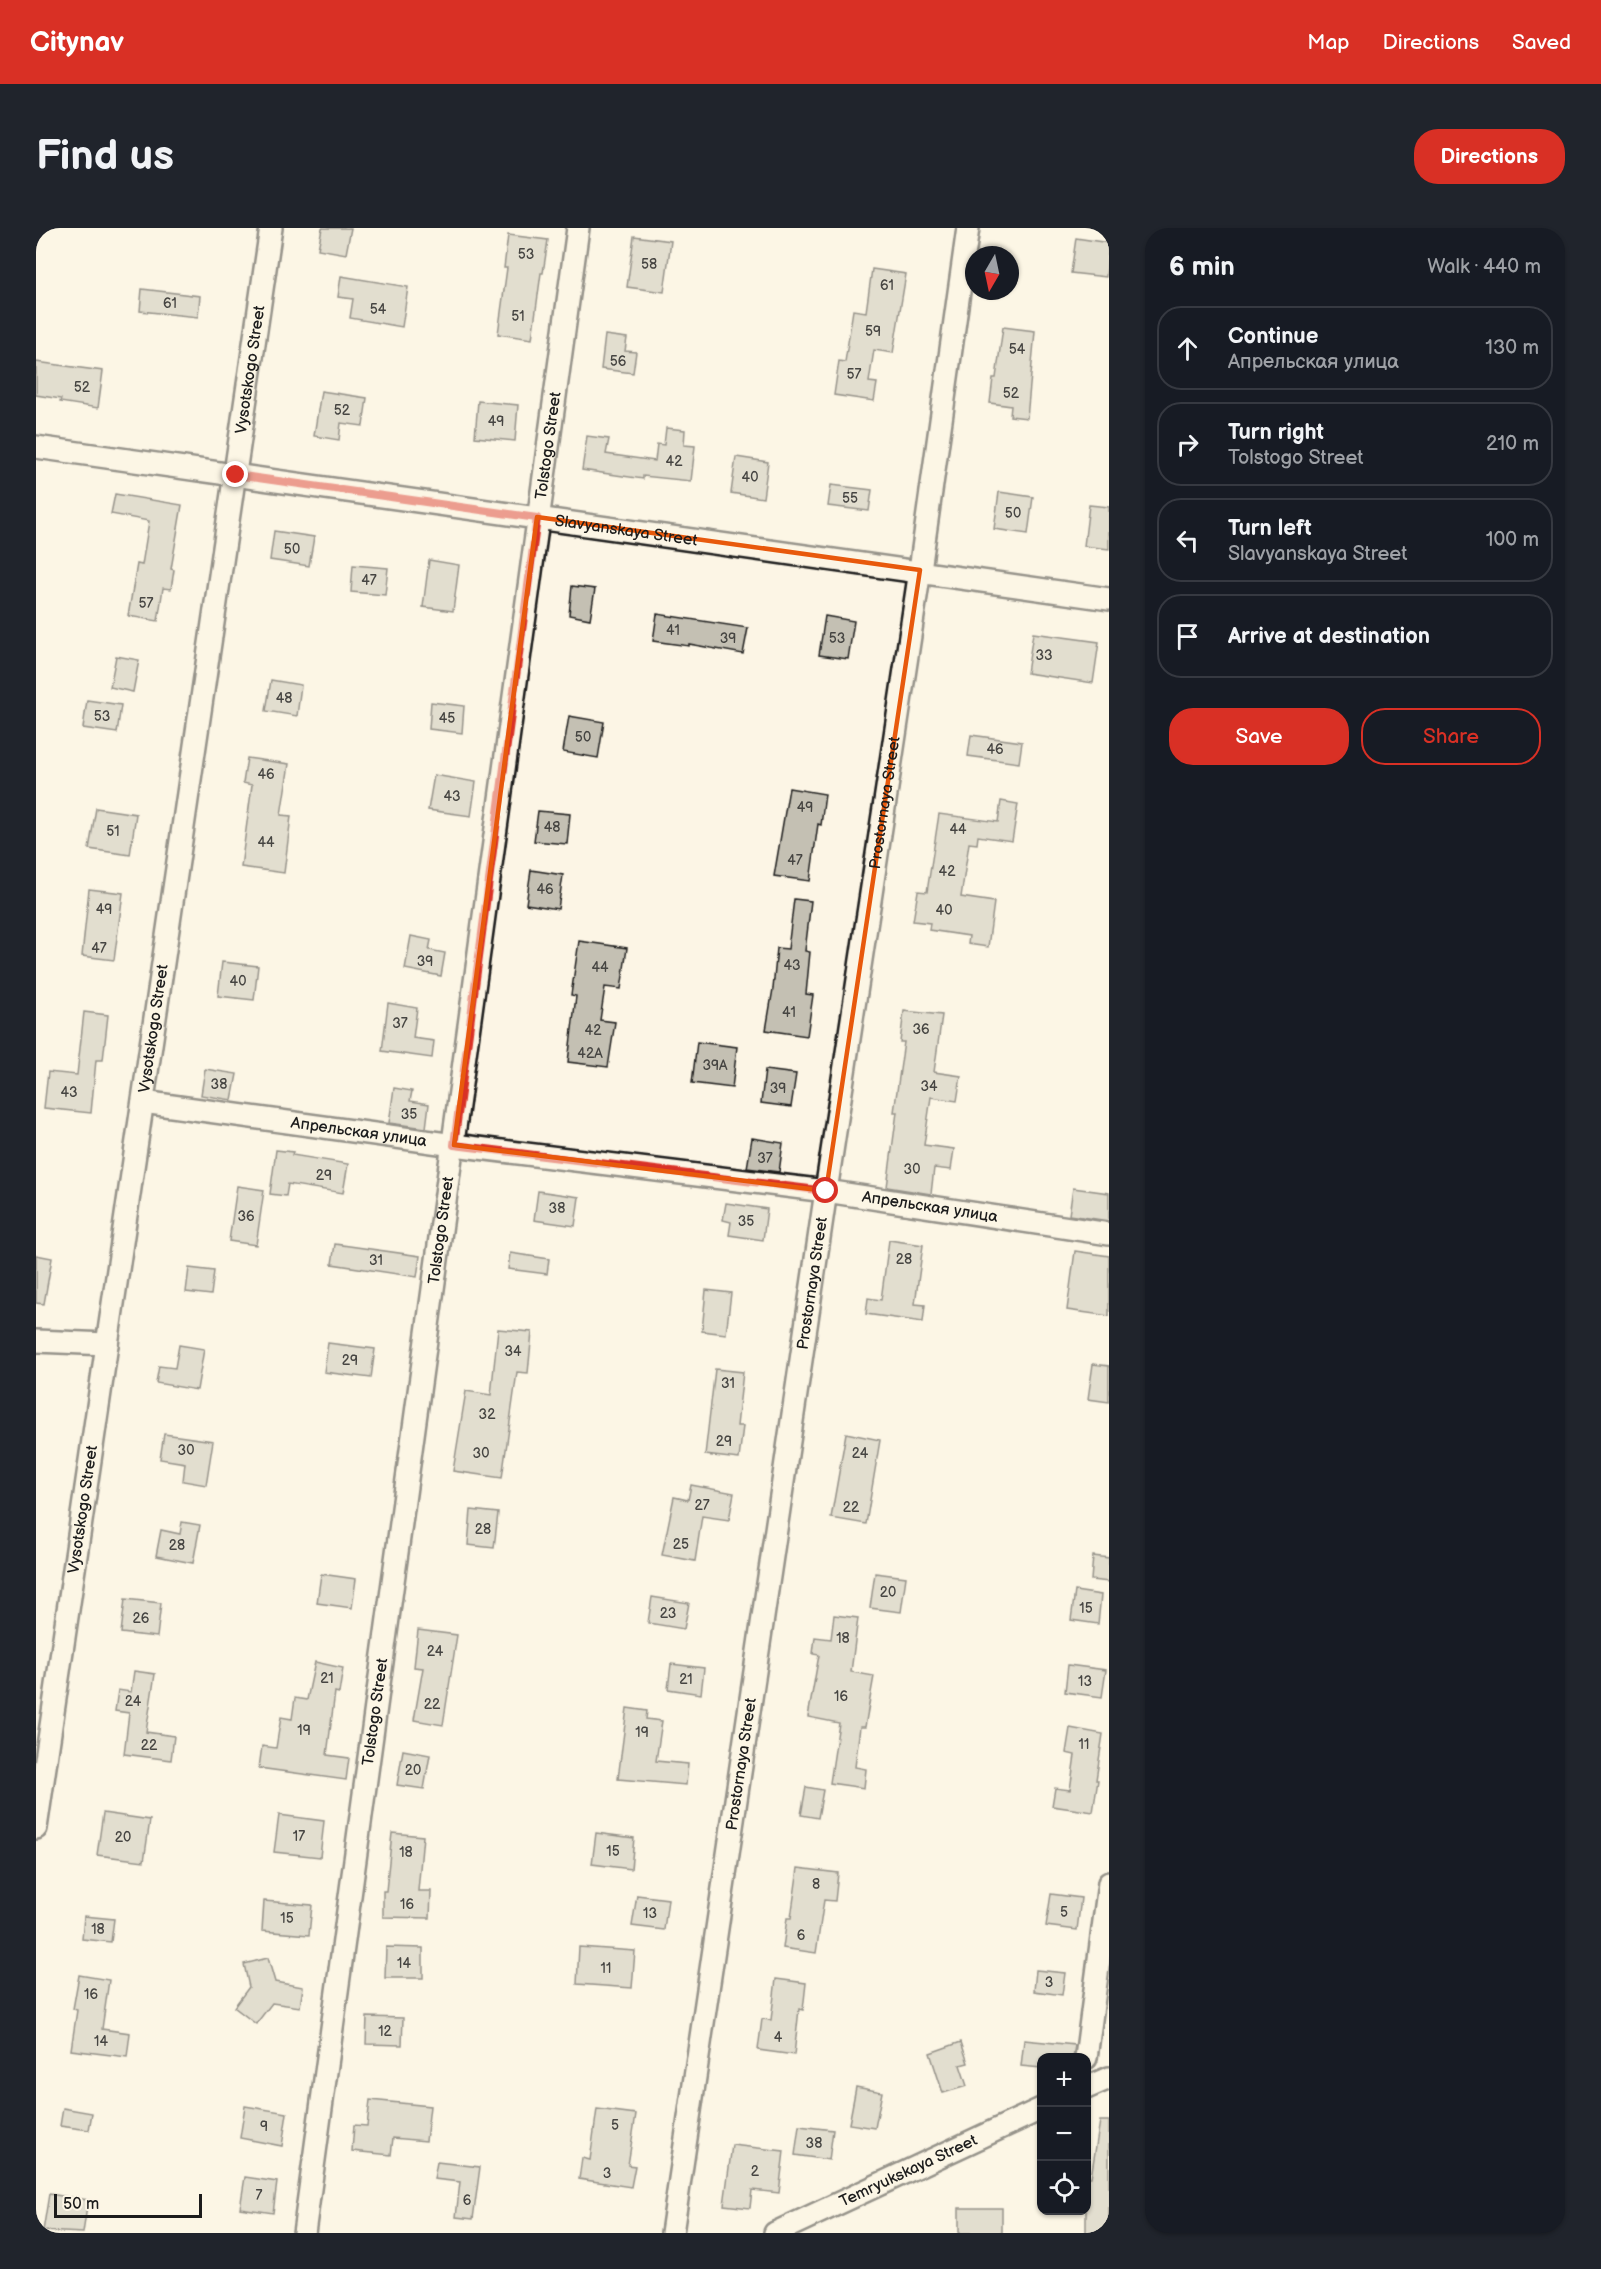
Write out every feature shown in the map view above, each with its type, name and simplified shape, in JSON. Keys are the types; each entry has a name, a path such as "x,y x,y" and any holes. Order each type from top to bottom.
{"street":[{"name":"Vysotskogo Street","path":"36,1828 271,228"},
{"name":"Tolstogo Street","path":"304,2233 578,228"},
{"name":"Prostornaya Street","path":"672,2233 920,570 968,228"},
{"name":"Slavyanskaya Street","path":"36,447 920,570 1109,599"},
{"name":"Апрельская улица","path":"143,1102 454,1145 826,1191 1109,1234"},
{"path":"36,1341 107,1344"},
{"path":"1087,2053 1109,1883"},
{"path":"1091,2086 1109,2078"},
{"name":"Temryukskaya Street","path":"775,2233 1037,2111"}],"highlighted area":[{"path":"537,517 920,570 826,1191 454,1145"}],"building":[{"path":"322,228 351,228 346,254 318,249"},
{"path":"508,235 548,240 532,339 498,334 507,268 504,268"},
{"path":"634,236 671,241 664,292 627,287"},
{"path":"1076,238 1109,243 1106,277 1071,273"},
{"path":"872,269 906,274 893,353 874,350 869,382 877,383 874,401 834,395 839,361 845,362 853,310 866,312"},
{"path":"341,276 408,287 402,327 350,318 353,299 338,297"},
{"path":"142,289 200,296 198,317 140,311"},
{"path":"1003,327 1035,331 1027,418 1010,416 1011,406 990,403"},
{"path":"605,335 627,338 625,351 636,352 633,373 601,369"},
{"path":"36,362 103,371 98,408 60,402 61,399 36,395"},
{"path":"321,391 367,398 363,426 341,423 339,440 314,436"},
{"path":"478,401 518,405 515,441 475,437"},
{"path":"666,428 685,430 684,445 695,446 691,481 643,476 643,479 582,470 587,436 609,439 606,454 655,461 657,444 664,445"},
{"path":"736,457 768,462 763,498 731,493"},
{"path":"831,485 872,490 869,511 828,506"},
{"path":"999,492 1033,497 1028,534 994,529"},
{"path":"115,494 182,505 171,569 174,570 171,589 163,588 158,621 128,616 137,564 142,565 149,521 111,514"},
{"path":"1089,505 1109,507 1109,549 1084,546"},
{"path":"274,531 314,537 309,566 270,560"},
{"path":"429,560 459,565 453,611 423,607"},
{"path":"353,565 388,568 385,595 351,592"},
{"path":"572,586 595,589 590,619 569,615"},
{"path":"657,614 748,628 743,654 689,644 689,646 653,641"},
{"path":"825,616 854,621 848,659 819,655"},
{"path":"1033,633 1099,642 1093,683 1027,673"},
{"path":"116,656 139,660 133,692 110,687"},
{"path":"271,680 301,685 297,716 266,711"},
{"path":"87,700 121,705 117,733 83,728"},
{"path":"431,702 464,706 462,733 429,729"},
{"path":"569,716 604,722 598,758 563,752"},
{"path":"971,735 1022,742 1019,763 968,756"},
{"path":"247,758 289,764 281,815 291,816 284,873 241,867 252,785 243,783"},
{"path":"434,775 476,782 471,816 428,810"},
{"path":"789,788 825,794 821,825 818,824 810,881 774,876"},
{"path":"1001,801 1018,804 1012,841 978,836 977,844 969,843 961,897 994,902 988,947 968,944 969,936 929,930 930,923 913,921 918,891 927,892 939,814 998,822"},
{"path":"96,808 136,814 130,855 89,849"},
{"path":"538,811 570,814 567,844 534,841"},
{"path":"531,870 563,875 558,909 526,904"},
{"path":"89,889 123,893 114,960 82,956"},
{"path":"794,899 811,901 805,951 810,952 806,994 813,995 807,1036 766,1030 777,948 788,949"},
{"path":"411,936 431,940 429,950 445,953 441,976 405,969"},
{"path":"579,941 627,948 621,989 605,987 600,1020 615,1022 608,1067 568,1062 576,996 571,995"},
{"path":"222,962 258,966 254,1000 218,996"},
{"path":"388,1003 417,1008 413,1038 434,1041 432,1058 382,1051"},
{"path":"904,1011 942,1015 934,1072 961,1076 957,1101 931,1097 924,1145 954,1149 951,1170 934,1168 931,1194 887,1187 904,1042 900,1042"},
{"path":"84,1012 108,1015 103,1060 96,1060 91,1113 44,1108 48,1072 77,1075"},
{"path":"697,1042 737,1047 732,1088 692,1083"},
{"path":"205,1069 237,1074 232,1100 201,1095"},
{"path":"765,1070 796,1074 791,1107 761,1103"},
{"path":"394,1088 412,1091 410,1101 429,1104 426,1128 389,1123"},
{"path":"752,1138 783,1143 779,1172 747,1168"},
{"path":"276,1150 293,1152 292,1155 348,1164 343,1193 288,1184 286,1196 270,1194"},
{"path":"237,1186 264,1190 256,1245 229,1241"},
{"path":"1073,1188 1109,1193 1109,1221 1069,1215"},
{"path":"538,1191 579,1197 575,1226 534,1220"},
{"path":"726,1203 767,1209 763,1240 729,1235 731,1222 723,1220"},
{"path":"889,1240 923,1245 915,1304 925,1305 923,1322 866,1314 868,1298 881,1300"},
{"path":"335,1244 420,1256 417,1277 332,1264"},
{"path":"1075,1251 1109,1256 1109,1316 1067,1310"},
{"path":"510,1253 549,1259 547,1274 508,1269"},
{"path":"36,1255 52,1258 44,1304 36,1303"},
{"path":"189,1268 214,1271 211,1295 186,1292"},
{"path":"706,1290 731,1293 726,1334 702,1331"},
{"path":"498,1329 532,1332 528,1373 517,1372 502,1478 453,1471 466,1391 491,1395"},
{"path":"328,1343 375,1349 371,1378 324,1372"},
{"path":"179,1345 204,1349 197,1390 156,1383 159,1366 175,1368"},
{"path":"1093,1364 1109,1366 1109,1402 1088,1399"},
{"path":"715,1369 743,1372 737,1426 743,1426 739,1459 705,1455"},
{"path":"846,1433 880,1440 866,1524 831,1518"},
{"path":"164,1434 213,1441 206,1485 183,1481 185,1463 160,1459"},
{"path":"691,1485 734,1493 729,1520 702,1516 695,1561 662,1555 674,1497 688,1500"},
{"path":"471,1510 498,1513 494,1548 468,1545"},
{"path":"182,1522 200,1525 193,1563 156,1556 161,1530 180,1534"},
{"path":"1093,1556 1109,1558 1109,1582 1091,1580"},
{"path":"875,1573 906,1577 901,1612 870,1608"},
{"path":"321,1574 356,1579 352,1608 317,1603"},
{"path":"1075,1591 1101,1595 1098,1624 1071,1620"},
{"path":"652,1597 689,1603 684,1629 648,1623"},
{"path":"125,1599 161,1603 157,1637 121,1633"},
{"path":"834,1615 858,1618 851,1672 874,1676 865,1727 860,1727 855,1767 866,1769 864,1788 830,1783 839,1723 808,1717 819,1655 813,1654 815,1637 831,1639"},
{"path":"418,1630 457,1635 443,1725 414,1720 423,1668 414,1667"},
{"path":"315,1662 343,1668 339,1693 335,1692 327,1755 349,1758 346,1780 259,1768 262,1746 276,1748 281,1717 292,1719 295,1698 307,1700"},
{"path":"671,1664 704,1668 701,1694 668,1689"},
{"path":"1068,1665 1106,1670 1102,1697 1065,1692"},
{"path":"134,1671 155,1674 146,1732 174,1736 171,1760 124,1754 129,1713 115,1711 118,1690 131,1692"},
{"path":"627,1708 647,1711 646,1719 662,1721 656,1761 688,1764 686,1785 618,1779"},
{"path":"1070,1728 1103,1734 1093,1812 1052,1806 1055,1788 1070,1790 1075,1755 1066,1753"},
{"path":"403,1750 430,1755 424,1789 397,1785"},
{"path":"806,1787 823,1790 818,1818 801,1815"},
{"path":"103,1813 150,1820 144,1861 97,1855"},
{"path":"279,1815 324,1821 320,1857 274,1852"},
{"path":"392,1833 423,1836 418,1891 431,1891 430,1918 383,1917 383,1891 386,1891"},
{"path":"596,1833 634,1838 631,1869 592,1864"},
{"path":"798,1868 838,1873 835,1901 824,1900 816,1953 783,1948 787,1918 791,1918"},
{"path":"1051,1894 1081,1898 1077,1930 1046,1926"},
{"path":"637,1895 668,1899 664,1930 632,1926"},
{"path":"264,1901 312,1905 309,1935 262,1931"},
{"path":"84,1916 114,1919 111,1942 82,1939"},
{"path":"386,1947 423,1948 423,1978 385,1978"},
{"path":"579,1947 635,1951 632,1988 577,1984"},
{"path":"268,1958 275,1982 303,1987 300,2007 272,2003 256,2024 234,2007 249,1987 244,1964"},
{"path":"1036,1970 1065,1973 1062,1995 1034,1991"},
{"path":"79,1975 109,1980 102,2029 130,2033 127,2057 71,2050 77,2010 73,2009"},
{"path":"776,1979 806,1983 803,2010 799,2009 794,2055 758,2050 762,2019 771,2020"},
{"path":"367,2017 403,2018 402,2045 366,2044"},
{"path":"1024,2040 1075,2045 1074,2053 1037,2053 1037,2068 1021,2066"},
{"path":"961,2042 968,2063 960,2065 967,2086 943,2093 930,2053"},
{"path":"856,2087 882,2092 875,2128 849,2124"},
{"path":"370,2100 430,2106 426,2141 393,2138 391,2155 352,2151 354,2125 367,2126"},
{"path":"245,2106 287,2113 282,2146 240,2138"},
{"path":"63,2108 92,2113 89,2130 60,2126"},
{"path":"597,2109 636,2114 628,2165 635,2166 631,2187 579,2179 582,2158 590,2160"},
{"path":"1100,2121 1109,2121 1109,2233 1086,2233 1086,2215 1091,2215 1091,2177"},
{"path":"799,2126 833,2130 829,2160 795,2155"},
{"path":"732,2145 784,2151 779,2193 752,2190 750,2208 724,2205"},
{"path":"437,2162 480,2167 473,2219 456,2217 460,2182 434,2179"},
{"path":"245,2177 277,2182 273,2213 240,2208"},
{"path":"49,2194 88,2200 83,2233 43,2231"},
{"path":"959,2208 1002,2208 1002,2233 959,2233"}],"route":[{"path":"236,475 537,518 454,1145 826,1191"}]}
